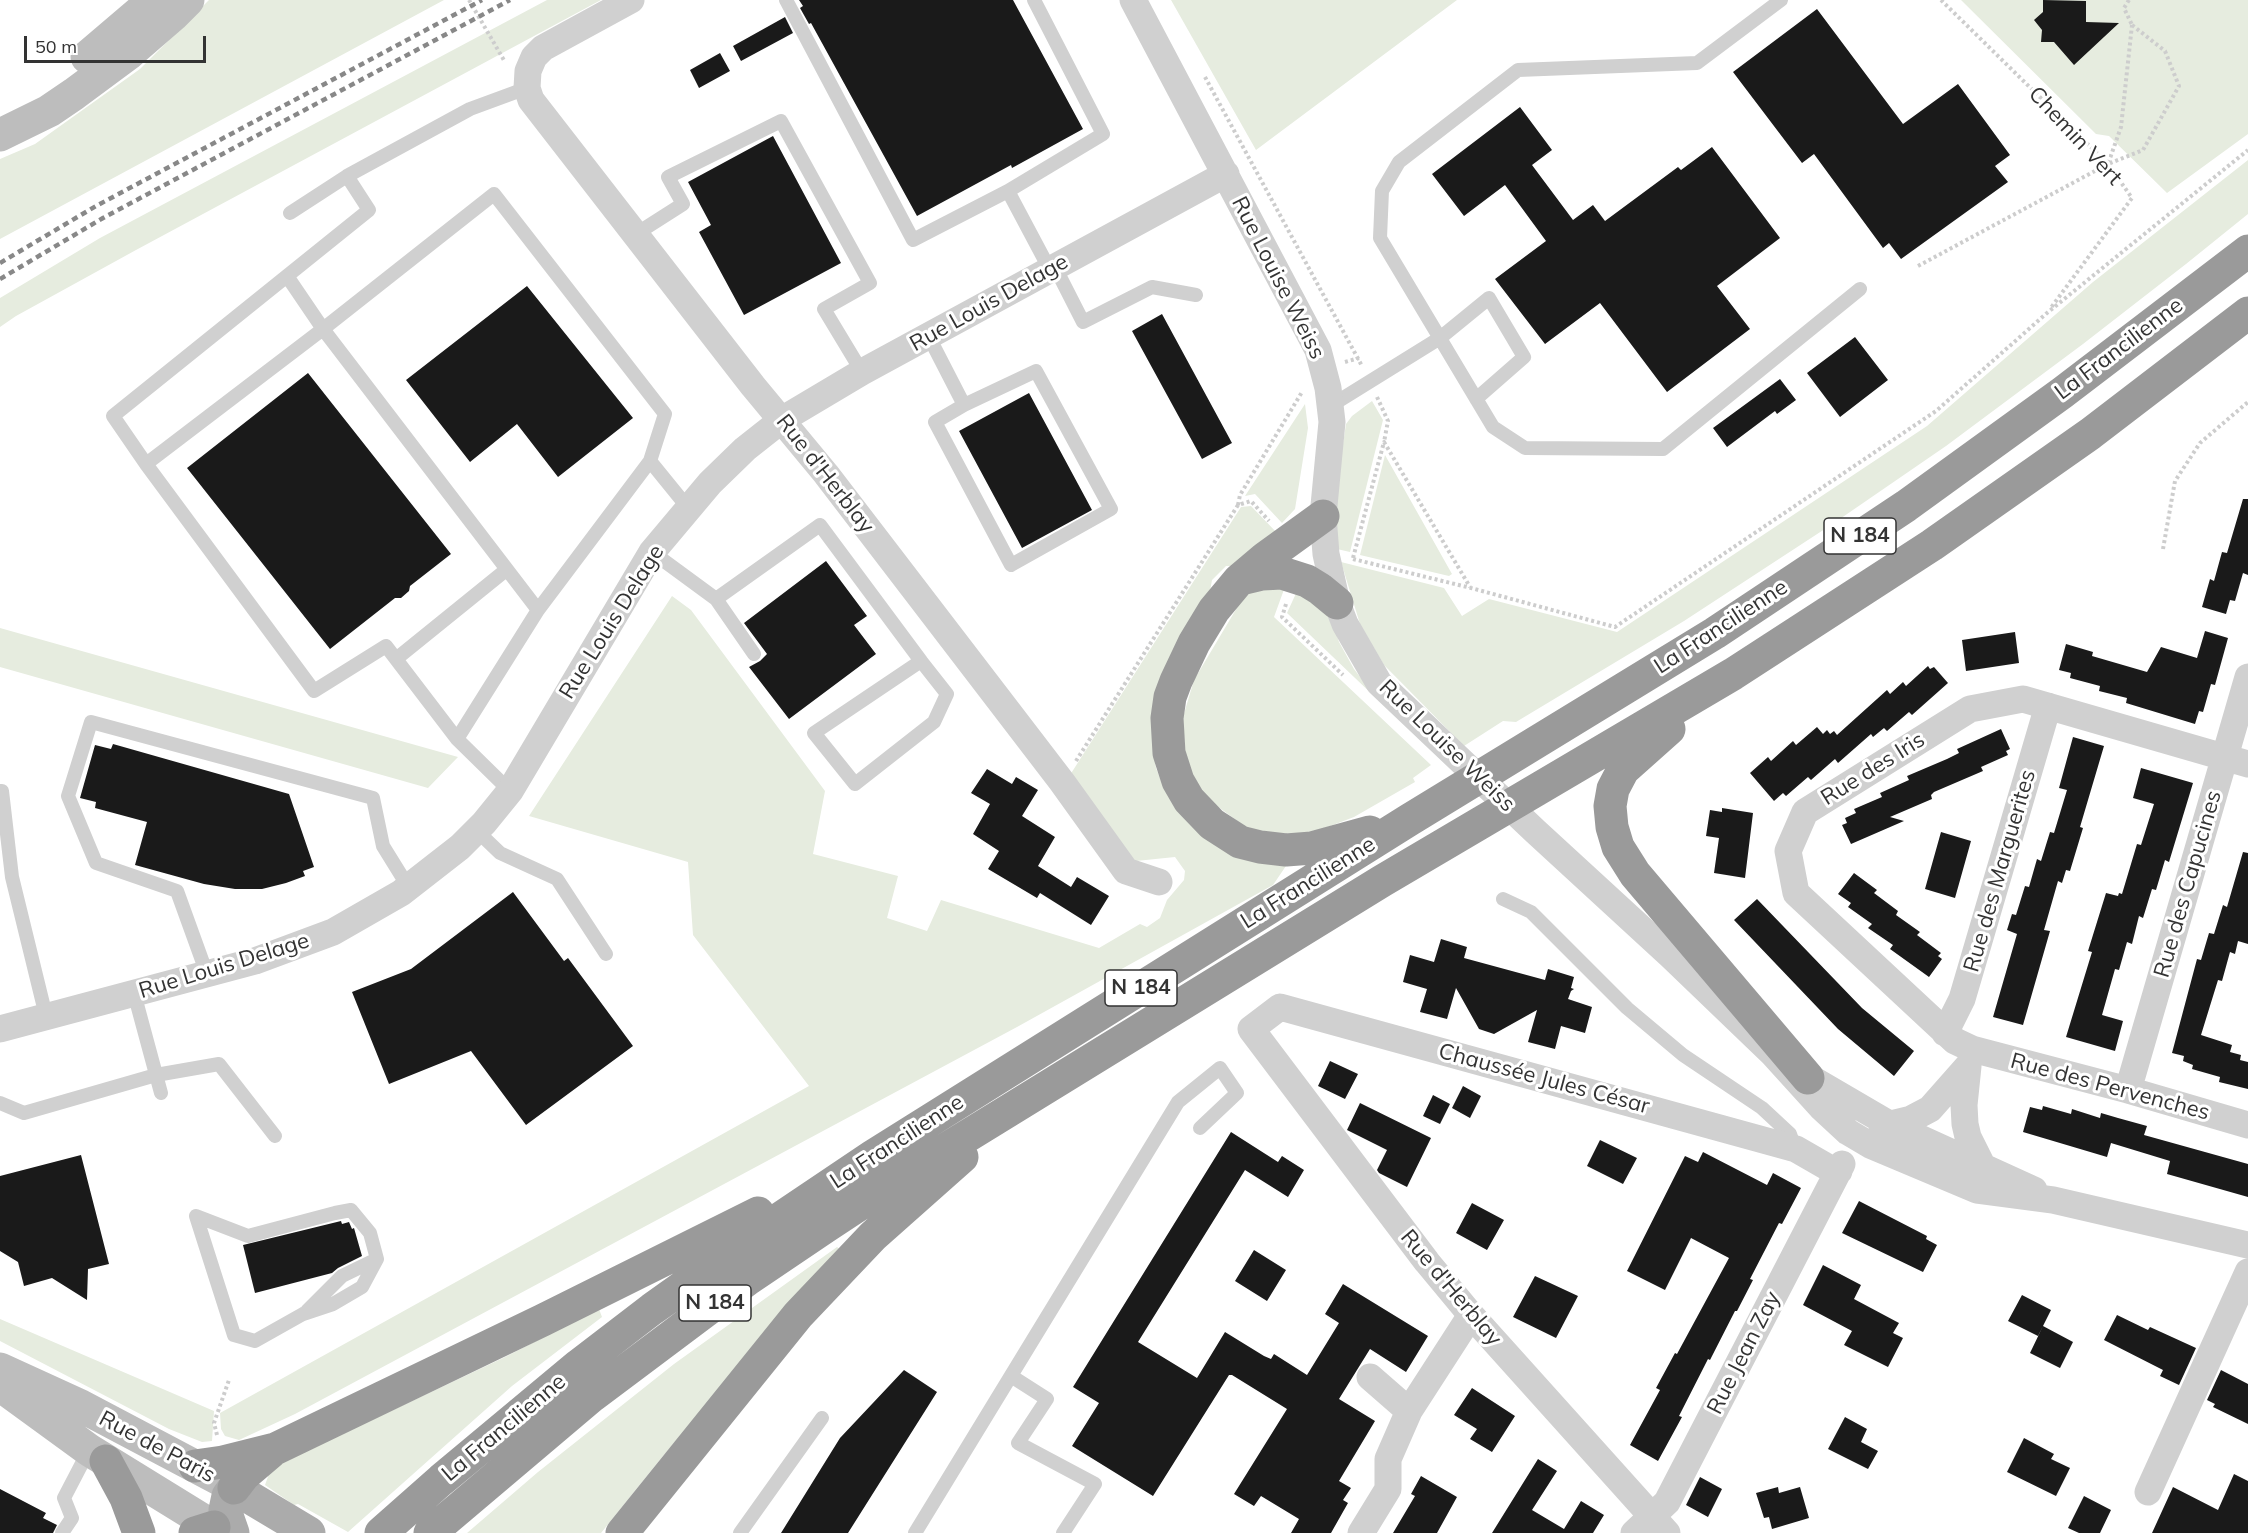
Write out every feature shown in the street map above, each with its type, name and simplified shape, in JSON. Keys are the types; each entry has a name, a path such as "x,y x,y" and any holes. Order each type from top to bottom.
{"highway":[{"path":"2197,291 2248,236"},
{"name":"La Francilienne","path":"381,1533 509,1422 607,1344 763,1230 873,1156 1453,792 1715,633 1906,506 2062,393 2248,251"},
{"name":"La Francilienne","path":"430,1533 592,1396 748,1279 904,1175 1382,881 1733,674 1941,538 2090,434 2248,313"},
{"path":"1323,516 1239,580 1214,610 1194,643 1170,697 1167,718 1169,753 1178,781 1189,801 1212,824 1240,842 1286,850 1312,848 1409,820"},
{"path":"1239,580 1262,574 1282,573 1307,581 1337,603"},
{"path":"1733,674 1623,770 1613,789 1610,806 1612,827 1618,847 1635,874 1808,1078"},
{"path":"622,1533 798,1315 873,1236 1022,1103"},
{"path":"218,1472 275,1449 543,1320 873,1156"},
{"path":"97,1456 126,1498 139,1533"}],"main road":[{"path":"0,113 69,71 154,0"},
{"path":"0,135 49,111 74,94 128,54 188,0"},
{"name":"Rue de Paris","path":"0,1369 218,1472 289,1528"},
{"name":"Rue de Paris","path":"0,1385 97,1456 219,1531"},
{"path":"218,1472 226,1516 219,1531 289,1528"}],"street":[{"path":"527,88 528,71 534,57 543,48 631,0"},
{"name":"Rue Louise Weiss","path":"1133,0 1308,332 1323,367 1332,405 1332,431 1323,516 1326,554 1337,603 1356,646 1379,683 1772,1053 1821,1107 1848,1152"},
{"name":"Rue d'Herblay","path":"527,88 531,100 543,116 753,386 783,419 1055,773 1126,871 1159,882"},
{"name":"Rue Louis Delage","path":"0,1029 255,961 333,932 409,888 460,847 510,790 652,552 727,466 783,419 862,372 1226,174"},
{"name":"Rue des Capucines","path":"2128,1090 2236,760 2248,677"},
{"name":"Rue des Iris","path":"1970,1057 1797,893 1788,851 1804,812 1970,709 2023,699 2236,760"},
{"name":"Rue des Marguerites","path":"1945,1033 1962,999 2048,706"},
{"name":"Chaussée Jules César","path":"1251,1029 1280,1007 1796,1149 1829,1168 1848,1152 1897,1156 1977,1190 2054,1200 2248,1245"},
{"name":"Rue d'Herblay","path":"1251,1029 1427,1262 1651,1528"},
{"name":"Chaussée Jules César","path":"1772,1053 1808,1078 1889,1124 2054,1200"},
{"path":"1848,1152 1889,1124 1911,1119 1930,1109 1970,1057"},
{"path":"1970,1057 1964,1105 1965,1124 1968,1137 1982,1165"},
{"name":"Rue des Pervenches","path":"1970,1057 2128,1090 2248,1125"},
{"path":"1897,1156 1942,1148"},
{"name":"Rue Jean Zay","path":"1651,1528 1667,1502 1848,1152"},
{"path":"2148,1492 2248,1272"},
{"path":"1361,1533 1388,1489 1388,1459 1408,1411 1471,1315"},
{"path":"1370,1377 1408,1411"}],"lane":[{"path":"786,0 913,240 1008,191 1103,134 1034,0"},
{"path":"1781,0 1697,63 1518,70 1399,162 1382,191 1380,238 1493,427 1525,448 1663,448 1860,289"},
{"path":"290,213 347,176 470,109 527,88"},
{"path":"636,234 683,204 668,177 782,121 870,283 824,309 862,372"},
{"path":"347,176 369,210 113,416 314,691 386,645 457,739 510,790"},
{"path":"1008,191 1083,322 1152,287 1196,296"},
{"path":"146,464 494,194 665,414 650,461 538,610 457,739"},
{"path":"287,276 323,328 538,610"},
{"path":"1332,405 1440,338 1489,298 1524,357 1476,399"},
{"path":"929,337 964,405"},
{"path":"1036,370 1111,509 1011,564 936,422 964,405 1036,370"},
{"path":"650,461 689,509"},
{"path":"716,599 820,525 947,693 934,722 855,784 814,733 921,661"},
{"path":"652,552 716,599 754,654"},
{"path":"396,659 506,570"},
{"path":"207,974 177,891 96,863 68,796 91,722 373,798 383,846 409,888"},
{"path":"0,791 2,791 12,877 46,1016"},
{"path":"476,830 500,853 557,879 606,954"},
{"path":"1503,900 1531,912 1627,1008 1683,1055 1762,1108 1790,1134 1796,1149"},
{"path":"134,993 161,1093"},
{"path":"0,1102 24,1113 156,1075 219,1064 275,1136"},
{"path":"915,1533 1178,1102 1220,1068 1237,1093 1200,1128"},
{"path":"351,1210 370,1233 377,1259 362,1287 333,1304 303,1314 255,1341 234,1335 196,1216 248,1236 351,1210"},
{"path":"1011,1376 1047,1399 1018,1443 1095,1484 1063,1533"},
{"path":"740,1533 822,1418"},
{"path":"62,1533 72,1518 64,1498 97,1456"}],"path":[{"path":"469,0 488,34"},
{"name":"Chemin Vert","path":"1941,0 2108,164 2132,198 2047,313"},
{"path":"1918,266 2108,164 2143,150 2179,86 2164,51 2132,24 2124,8 2129,0"},
{"path":"2108,164 2121,127 2132,24"},
{"path":"1205,76 1359,358 1388,421 1353,559"},
{"path":"1326,554 1471,588 1615,627 1936,411 2047,313 2248,150"},
{"path":"1238,504 1240,495 1306,385 1323,367 1359,358"},
{"path":"2163,549 2175,481 2200,443 2248,402"},
{"path":"1384,441 1471,588"},
{"path":"218,1472 214,1423 228,1380"}],"shaded area":[{"path":"209,0 444,0 0,239 0,159 35,144 140,69"},
{"path":"547,0 601,0 136,250 0,327 0,298 100,238"},
{"path":"1171,0 1457,0 1256,150"},
{"path":"1961,0 2248,0 2248,134 2167,193 2109,136 2096,134"},
{"path":"2248,160 2248,214 2083,344 1946,446 1834,523 1684,621 1516,722 1503,721 1464,746 1384,665 1360,624 1341,562 1444,588 1462,616 1489,599 1617,632 1927,426 2093,282"},
{"path":"1372,401 1383,420 1350,552 1337,549 1335,527 1337,484 1346,424 1352,416"},
{"path":"1305,404 1308,428 1295,509 1282,523 1255,494 1245,496"},
{"path":"1385,455 1452,574 1449,576 1360,555"},
{"path":"1251,506 1279,535 1232,566 1226,566 1212,580 1153,748 1156,768 1164,788 1288,863 1273,885 1017,1027 295,1414 239,1440 225,1436 221,1429 220,1413 809,1086 693,935 688,862 529,816 672,596 691,610 825,791 813,854 898,876 887,918 927,931 941,900 1099,948 1140,924 1147,927 1160,918 1167,900 1184,880 1185,871 1175,857 1136,861 1128,856 1070,775 1241,507"},
{"path":"1286,584 1274,617 1431,765 1413,778 1415,782 1354,817 1320,830 1296,834 1263,832 1244,826 1209,800 1197,786 1185,754 1183,717 1194,680 1241,601 1248,592"},
{"path":"1298,589 1324,609 1332,620 1339,642 1354,669 1377,699 1287,613"},
{"path":"0,628 458,757 428,788 0,667"},
{"path":"837,1247 841,1250 663,1456 601,1533 467,1533 538,1472 674,1364"},
{"path":"599,1309 602,1317 512,1386 348,1532 298,1504 294,1505 265,1485 270,1471 285,1461 503,1358"},
{"path":"0,1319 214,1411 212,1441 202,1442 169,1429 0,1341"}],"building":[{"path":"799,0 1013,0 1083,129 917,216 811,23 809,24 800,8 803,6"},
{"path":"2043,0 2086,1 2086,22 2119,23 2074,65 2054,42 2041,42 2042,30 2034,20 2043,12"},
{"path":"1817,9 1903,124 1958,84 2010,155 1995,166 2008,182 1901,259 1889,243 1883,248 1814,154 1802,163 1733,72"},
{"path":"785,17 793,33 741,61 733,46"},
{"path":"720,53 730,71 699,88 690,70"},
{"path":"1520,107 1552,150 1532,165 1573,220 1593,205 1605,221 1678,167 1681,170 1712,147 1780,238 1717,286 1750,329 1667,392 1600,303 1545,344 1495,279 1546,241 1505,185 1464,216 1432,174"},
{"path":"773,136 841,263 744,315 699,232 711,225 688,182"},
{"path":"527,286 633,418 558,477 517,424 470,462 406,380"},
{"path":"1162,314 1232,443 1202,459 1132,331"},
{"path":"1855,337 1888,380 1840,417 1807,373"},
{"path":"308,373 451,554 410,586 409,591 401,598 395,598 330,649 187,468"},
{"path":"1780,379 1796,400 1777,414 1775,411 1727,447 1713,428"},
{"path":"1029,393 1092,510 1022,548 959,431"},
{"path":"2243,499 2248,499 2248,575 2243,573 2235,601 2230,600 2226,614 2202,607 2210,579 2214,581 2222,552 2227,553"},
{"path":"826,561 867,616 854,625 876,654 789,719 749,667 767,654 744,623"},
{"path":"2205,631 2228,638 2215,685 2211,684 2203,712 2199,711 2195,724 2126,703 2127,698 2099,691 2100,686 2070,678 2071,673 2059,670 2066,644 2093,652 2092,656 2147,672 2161,647 2197,658"},
{"path":"2015,632 2019,663 1966,671 1962,640"},
{"path":"1928,666 1930,669 1934,667 1948,683 1912,715 1909,712 1887,731 1884,728 1873,737 1871,734 1838,763 1835,759 1811,780 1808,777 1786,796 1783,793 1774,801 1750,773 1768,757 1771,761 1793,741 1796,745 1817,727 1823,734 1827,730 1830,734 1834,731 1837,735 1887,690 1890,694 1903,682 1906,686"},
{"path":"2001,729 2010,749 2006,751 2008,755 1981,767 1983,771 1934,792 1931,795 1932,799 1890,817 1904,821 1851,844 1842,825 1847,823 1845,818 1856,813 1854,809 1882,797 1880,793 1909,780 1907,776 1959,753 1957,749"},
{"path":"2073,737 2104,746 2080,827 2083,828 2070,871 2066,870 2062,883 2058,881 2044,930 2050,931 2023,1025 1993,1017 2017,934 2007,930 2012,914 2016,915 2025,886 2029,887 2037,859 2041,861 2050,832 2054,833 2067,790 2059,788"},
{"path":"113,744 289,794 314,867 303,871 305,876 286,883 262,889 235,889 204,884 135,865 147,822 95,808 96,802 80,798 95,745 111,749"},
{"path":"2141,768 2193,783 2169,862 2165,860 2156,890 2152,889 2143,918 2139,916 2132,944 2127,942 2119,970 2115,969 2102,1015 2123,1021 2115,1051 2066,1037 2092,952 2088,951 2106,893 2118,896 2119,893 2122,894 2137,844 2141,845 2154,804 2133,798"},
{"path":"987,769 1012,784 1016,777 1038,790 1022,816 1055,837 1038,866 1071,887 1077,877 1109,896 1091,925 1040,893 1037,898 988,869 999,851 973,834 990,804 971,793"},
{"path":"1722,808 1753,813 1745,878 1714,873 1719,838 1706,836 1710,810 1722,812"},
{"path":"1941,832 1971,841 1955,898 1925,889"},
{"path":"2243,852 2248,853 2248,944 2238,941 2235,954 2230,952 2222,981 2218,980 2201,1035 2232,1045 2230,1052 2241,1055 2240,1060 2248,1062 2248,1089 2219,1082 2220,1077 2192,1069 2193,1065 2183,1061 2184,1056 2172,1053 2197,959 2201,960 2209,933 2214,934 2223,905 2227,907"},
{"path":"1854,873 1877,890 1874,893 1898,911 1896,915 1920,932 1917,935 1941,953 1938,956 1942,959 1929,977 1890,949 1893,945 1868,928 1872,924 1848,907 1851,903 1838,894"},
{"path":"513,892 564,961 568,958 633,1046 526,1125 471,1051 389,1084 352,992 411,969"},
{"path":"1757,899 1862,1008 1914,1051 1894,1076 1838,1029 1734,920"},
{"path":"1441,939 1467,947 1464,958 1545,980 1548,969 1574,977 1571,988 1574,989 1568,999 1592,1007 1585,1033 1561,1026 1555,1049 1528,1042 1537,1010 1494,1034 1479,1029 1456,988 1447,1019 1420,1012 1427,989 1403,982 1410,955 1434,962"},
{"path":"1330,1061 1358,1074 1345,1099 1318,1086"},
{"path":"1463,1086 1481,1096 1470,1118 1452,1108"},
{"path":"1433,1095 1450,1104 1440,1124 1423,1116"},
{"path":"1360,1103 1431,1138 1407,1187 1377,1170 1387,1150 1347,1130"},
{"path":"2043,1106 2071,1114 2072,1109 2100,1118 2101,1113 2147,1126 2144,1135 2248,1164 2248,1197 2167,1174 2170,1161 2111,1143 2107,1157 2023,1132 2030,1107 2042,1110"},
{"path":"1231,1132 1278,1162 1282,1156 1304,1170 1288,1197 1245,1170 1138,1342 1197,1378 1225,1332 1264,1356 1271,1359 1274,1354 1307,1375 1339,1323 1325,1314 1343,1284 1428,1336 1406,1372 1370,1349 1339,1399 1375,1421 1339,1481 1351,1488 1343,1500 1348,1503 1331,1533 1291,1533 1299,1519 1261,1496 1254,1506 1234,1494 1287,1409 1232,1375 1229,1375 1153,1496 1072,1446 1099,1403 1073,1387"},
{"path":"1600,1140 1637,1158 1623,1184 1587,1166"},
{"path":"1703,1152 1767,1185 1773,1173 1801,1188 1782,1224 1779,1223 1750,1279 1753,1280 1710,1360 1708,1359 1679,1416 1682,1417 1658,1461 1630,1445 1660,1390 1656,1388 1729,1258 1691,1238 1665,1290 1627,1271 1685,1156 1698,1162"},
{"path":"81,1155 109,1264 88,1269 87,1300 52,1278 24,1286 18,1262 0,1251 0,1176"},
{"path":"1859,1201 1927,1236 1926,1239 1937,1245 1923,1272 1842,1233"},
{"path":"1472,1203 1504,1220 1487,1250 1456,1233"},
{"path":"341,1221 342,1224 349,1222 352,1229 354,1228 362,1256 332,1273 255,1293 243,1245"},
{"path":"1254,1250 1286,1270 1267,1301 1235,1281"},
{"path":"1823,1265 1861,1285 1854,1299 1899,1323 1893,1333 1903,1338 1888,1367 1844,1345 1852,1331 1803,1305"},
{"path":"1535,1276 1578,1296 1556,1338 1513,1317"},
{"path":"2022,1295 2051,1310 2038,1336 2008,1321"},
{"path":"2117,1315 2148,1330 2150,1327 2196,1348 2179,1385 2160,1376 2163,1370 2104,1340"},
{"path":"2043,1326 2073,1342 2060,1368 2030,1353"},
{"path":"904,1370 937,1392 848,1533 781,1533 840,1438"},
{"path":"2221,1370 2248,1384 2248,1424 2213,1407 2215,1404 2207,1400"},
{"path":"1472,1388 1515,1416 1492,1452 1470,1439 1477,1429 1454,1415"},
{"path":"1845,1417 1867,1429 1861,1442 1878,1451 1868,1469 1828,1449"},
{"path":"2024,1438 2054,1454 2051,1459 2070,1468 2056,1496 2007,1472"},
{"path":"1538,1459 1557,1471 1532,1510 1564,1529 1581,1501 1604,1515 1593,1533 1492,1533"},
{"path":"2234,1474 2248,1481 2248,1533 2152,1533 2173,1487 2218,1510"},
{"path":"1421,1476 1457,1497 1437,1533 1393,1533 1415,1496 1411,1494"},
{"path":"1700,1477 1722,1489 1708,1517 1686,1505"},
{"path":"1778,1487 1779,1493 1800,1487 1809,1518 1772,1529 1769,1517 1764,1518 1756,1493"},
{"path":"0,1489 46,1513 43,1518 57,1525 53,1533 0,1533"},
{"path":"2084,1496 2111,1510 2100,1533 2079,1533 2068,1528"}],"railway":[{"path":"0,263 96,206 482,0"},
{"path":"0,279 103,218 510,0"}]}
